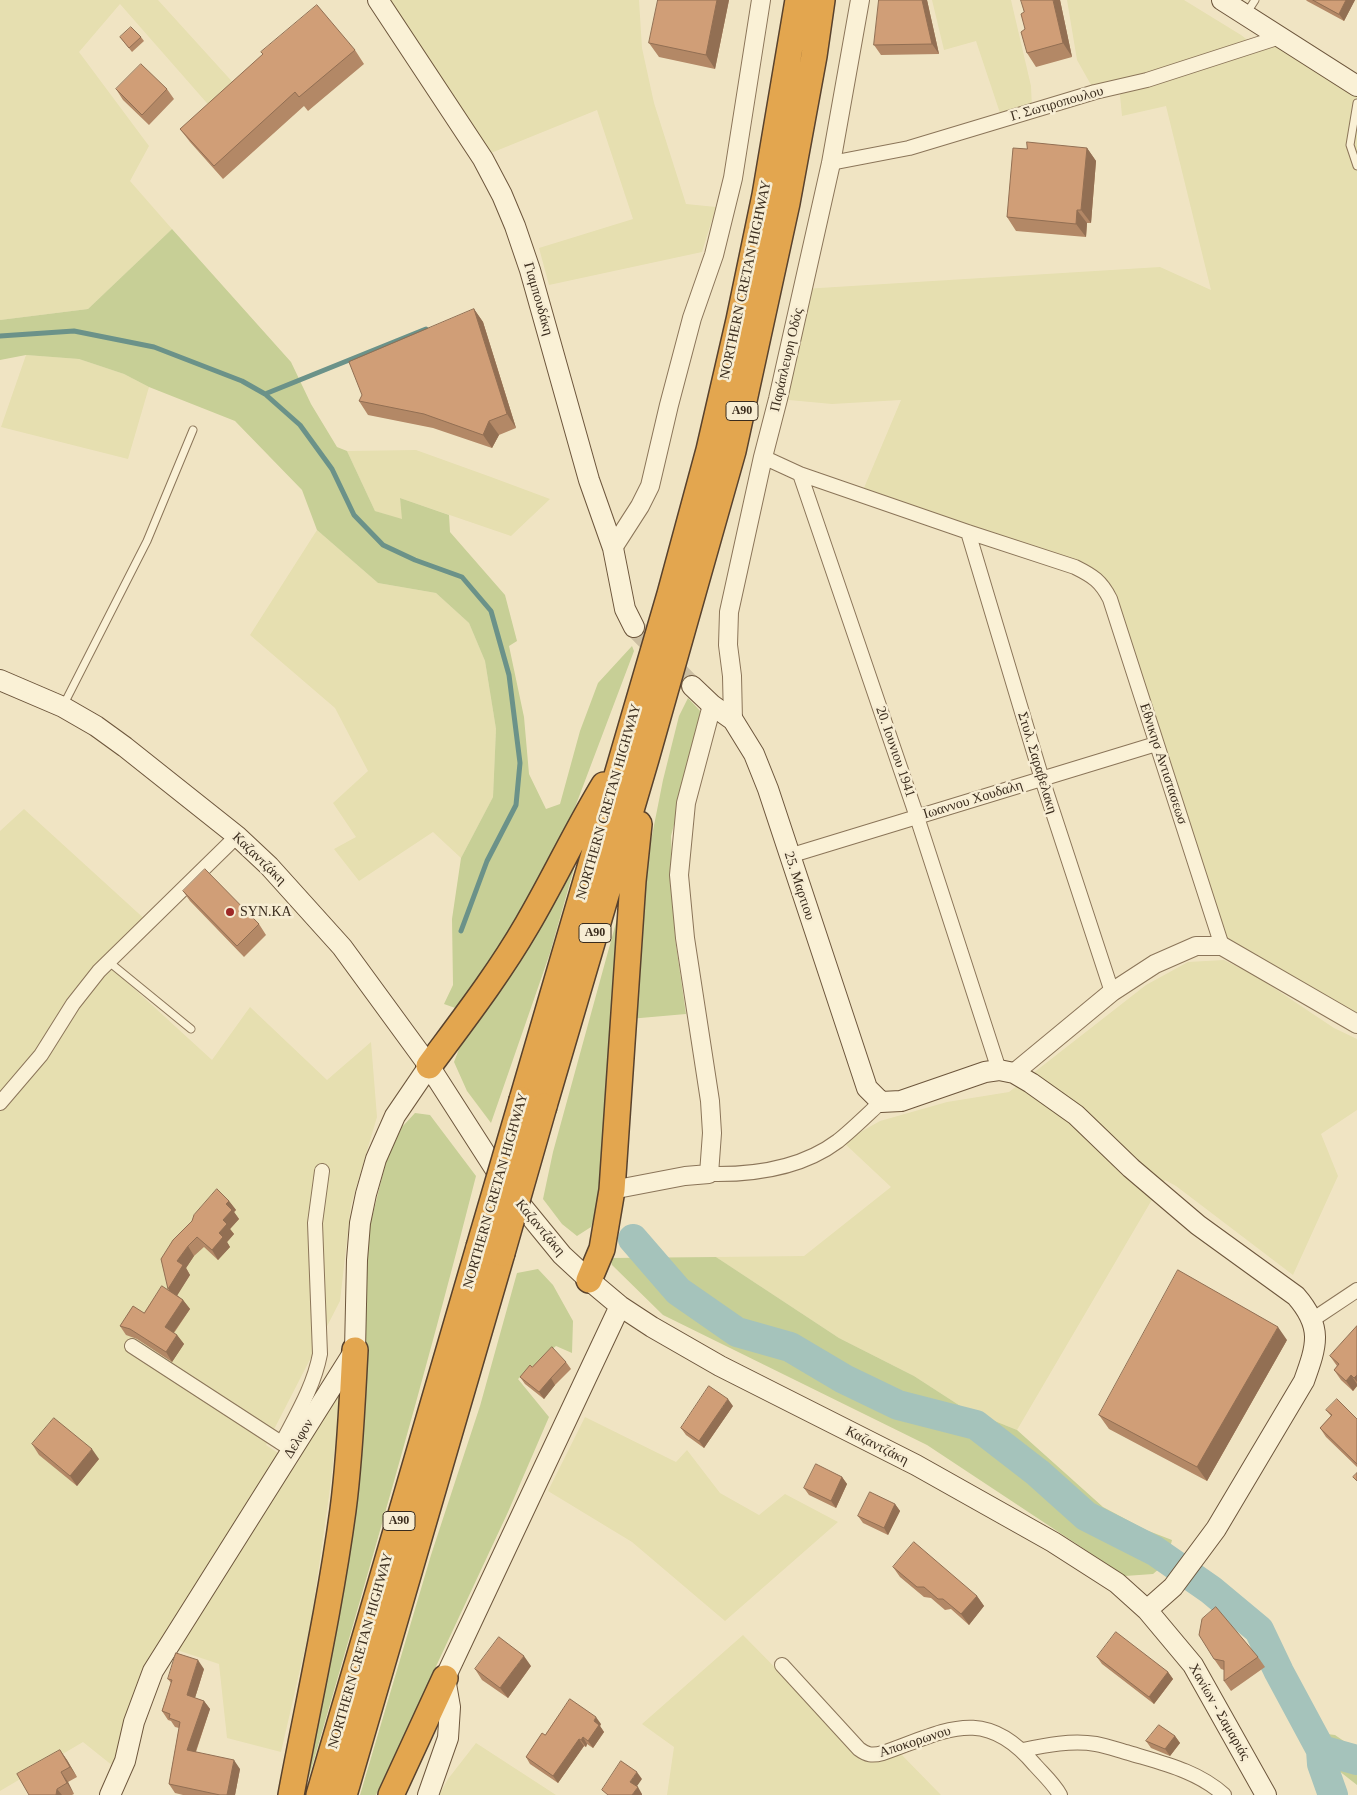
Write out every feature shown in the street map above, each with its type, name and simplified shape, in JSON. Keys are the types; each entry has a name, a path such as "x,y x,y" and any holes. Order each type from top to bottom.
{"highway":[{"name":"NORTHERN CRETAN HIGHWAY","path":"344,1795 491,1250 533,1103 621,757 670,594 720,404 765,195 798,0"},
{"name":"NORTHERN CRETAN HIGHWAY","path":"533,1103 646,759 735,442 787,203 814,56 822,0"},
{"path":"429,1066 476,1004 527,925 587,813 621,757"},
{"path":"589,1280 602,1249 612,1190 633,881 646,759"},
{"name":"NORTHERN CRETAN HIGHWAY","path":"319,1795 491,1250"},
{"path":"291,1795 325,1618 343,1510 351,1426 355,1350"},
{"path":"391,1795 446,1678"}],"main road":[{"name":"Γιαμπουδάκη","path":"378,0 483,159 505,203 530,270 590,480 613,548 625,609 634,627"},
{"path":"1222,0 1250,7 1280,37 1357,86"},
{"name":"Καζαντζάκη","path":"0,680 62,707 96,726 237,836 269,866 342,946 429,1066 508,1189 562,1255 620,1306 652,1327 720,1366 916,1465 1053,1542 1117,1584 1147,1610"},
{"name":"25. Μαρτιου","path":"692,686 712,705 734,720 754,754 768,789 867,1088 881,1102"},
{"path":"355,1350 357,1260 360,1223 366,1194 376,1159 395,1116 429,1066"},
{"path":"881,1102 901,1101 985,1072 1007,1072 1031,1082 1076,1116 1131,1168 1198,1225 1296,1296 1308,1309 1316,1332 1313,1357 1304,1381 1216,1529 1173,1587 1147,1610"},
{"path":"428,1795 448,1738 450,1706 446,1678 620,1306"},
{"name":"Δελφον","path":"110,1795 124,1761 134,1722 153,1672 287,1446 355,1350"},
{"name":"Χανίων - Σαμαριάς","path":"1147,1610 1193,1665 1266,1795"}],"street":[{"path":"613,548 640,506 650,486 692,318 714,255 733,178 761,0"},
{"name":"Παράπλευρη Οδός","path":"734,720 732,676 728,645 729,612 831,163 860,0"},
{"name":"Γ. Σωτιροπουλου","path":"831,163 909,148 1095,92 1147,80 1280,37"},
{"path":"763,457 800,474 968,532"},
{"name":"20. Ιουνιου 1941","path":"800,474 1007,1072"},
{"name":"Εθνικησ Αντιστασεωσ","path":"968,532 1075,567 1092,575 1101,584 1110,599 1222,946"},
{"name":"Στυλ. Σαραβελακη","path":"968,532 1042,779 1112,992"},
{"path":"709,1174 712,1133 710,1101 686,947 679,875 686,803 712,705"},
{"name":"Ιωαννου Χουδαλη","path":"789,856 1156,744"},
{"path":"0,1103 41,1055 73,1004 100,971 237,836"},
{"path":"1007,1072 1112,992 1155,964 1196,946 1222,946 1357,1024"},
{"path":"612,1190 685,1176 775,1169 808,1159 838,1141 881,1102"},
{"path":"132,1346 287,1446 316,1373 320,1354 315,1223 322,1171"},
{"path":"1312,1320 1357,1290"},
{"name":"Αποκορωνου","path":"782,1665 858,1749 866,1754 873,1756 957,1728 973,1727 986,1729 1023,1750 1060,1795"},
{"path":"1023,1750 1046,1745 1096,1744 1184,1771 1212,1783 1224,1795"}],"lane":[{"path":"1357,103 1350,145 1357,166"},
{"path":"62,707 147,541 193,430"},
{"path":"109,962 191,1029"}],"shaded area":[{"path":"0,0 158,0 237,87 213,110 120,4 79,52 149,146 130,181 172,229 88,309 0,320"},
{"path":"387,0 639,0 642,48 654,103 686,204 716,207 702,252 549,285 539,248 633,219 597,110 491,153"},
{"path":"932,0 1011,0 1031,86 1032,108 1001,116 976,41 944,50"},
{"path":"1067,0 1184,0 1254,45 1280,37 1357,86 1357,1024 1222,946 1110,599 1091,575 861,495 901,400 832,404 778,399 803,289 1160,267 1211,290 1166,106 1122,116 1119,85 1095,92 1077,60"},
{"path":"26,355 79,359 124,374 149,387 128,459 1,427"},
{"path":"416,450 550,499 511,536 400,498 403,520 375,511 347,451"},
{"path":"317,530 378,583 436,593 469,623 485,661 496,729 493,797 461,858 433,832 359,881 334,849 356,837 333,803 368,771 335,708 250,635"},
{"path":"24,809 149,923 106,963 212,1060 250,1007 327,1080 371,1042 377,1117 351,1205 340,1301 266,1445 296,1465 343,1380 311,1622 281,1752 227,1738 219,1664 165,1646 118,1770 83,1742 0,1791 0,831"},
{"path":"1224,960 1256,976 1334,1028 1357,1039 1357,1110 1321,1134 1338,1176 1293,1275 1176,1186 1165,1180 1017,1430 965,1409 914,1376 839,1338 716,1257 804,1256 891,1187 843,1142 880,1121 947,1102 1009,1092 1146,985 1188,962"},
{"path":"585,1417 676,1462 687,1450 720,1493 759,1515 785,1494 838,1522 725,1621 632,1542 548,1491"},
{"path":"743,1635 862,1756 897,1750 941,1795 667,1795 674,1747 642,1724"},
{"path":"476,1743 556,1795 439,1795 448,1779"}],"green space":[{"path":"172,229 291,362 311,404 337,447 347,451 375,511 402,519 400,498 449,515 450,532 505,595 517,641 509,646 524,717 529,774 546,809 560,804 580,731 598,683 632,646 634,651 554,863 458,1009 444,1004 453,985 452,919 461,858 493,797 496,729 485,661 469,623 436,593 378,583 317,530 302,490 235,421 149,387 124,374 79,359 26,355 0,360 0,320 88,309"},
{"path":"688,698 703,714 671,836 675,938 686,1014 629,1019 642,886 663,780 679,716"},
{"path":"577,858 550,953 491,1123 467,1091 454,1062 459,1049"},
{"path":"620,908 602,1193 591,1227 577,1236 562,1224 543,1199 553,1152"},
{"path":"415,1113 430,1115 476,1176 416,1402 309,1777 300,1775 367,1237 386,1162 402,1127"},
{"path":"716,1257 839,1338 914,1376 965,1409 1017,1430 1103,1507 1146,1530 1172,1540 1166,1563 1153,1574 1125,1576 927,1445 663,1315 612,1265 610,1258"},
{"path":"538,1269 553,1285 573,1321 572,1353 556,1346 518,1379 549,1417 508,1512 376,1795 360,1795 431,1555 480,1406 517,1273"},
{"path":"1303,1731 1335,1735 1357,1750 1357,1785 1334,1767 1314,1761"}],"building":[{"path":"658,0 717,0 706,55 649,43"},
{"path":"879,0 922,0 932,44 874,45"},
{"path":"1021,0 1053,0 1063,43 1027,53 1021,32 1025,29 1021,14 1024,12"},
{"path":"1313,0 1346,0 1339,14"},
{"path":"317,5 355,50 299,97 295,92 214,166 180,129 263,54 261,52"},
{"path":"131,27 141,37 129,48 120,37"},
{"path":"141,64 167,89 142,115 116,89"},
{"path":"1027,142 1087,148 1081,210 1077,210 1076,224 1007,217 1013,148 1027,149"},
{"path":"474,309 507,414 489,421 483,435 424,414 359,401 362,395 349,362"},
{"path":"205,869 259,924 237,946 183,891"},
{"path":"217,1189 229,1201 226,1204 232,1210 223,1220 227,1224 219,1233 223,1237 212,1250 197,1237 177,1261 183,1265 168,1289 161,1259 173,1240 192,1221 194,1215"},
{"path":"1178,1270 1278,1327 1197,1467 1099,1415"},
{"path":"162,1286 183,1300 165,1327 177,1335 166,1352 130,1329 120,1326 133,1306 144,1313"},
{"path":"1357,1326 1357,1375 1354,1378 1351,1375 1346,1381 1334,1370 1339,1364 1330,1356"},
{"path":"552,1347 566,1362 539,1392 520,1377 530,1365 532,1367"},
{"path":"709,1386 728,1399 699,1441 681,1428"},
{"path":"1337,1399 1357,1419 1357,1464 1320,1428 1332,1415 1326,1410"},
{"path":"54,1418 92,1449 70,1476 32,1444"},
{"path":"816,1464 842,1477 831,1501 804,1488"},
{"path":"1357,1473 1357,1481 1353,1477"},
{"path":"870,1492 895,1504 884,1528 858,1516"},
{"path":"914,1542 977,1596 961,1614 943,1599 938,1599 924,1587 917,1587 893,1567"},
{"path":"1216,1607 1258,1657 1224,1681 1224,1661 1214,1659 1199,1635 1202,1619"},
{"path":"1116,1632 1168,1672 1149,1697 1097,1657"},
{"path":"499,1637 524,1656 500,1688 475,1669"},
{"path":"176,1653 198,1660 187,1695 204,1701 187,1750 234,1760 227,1795 169,1784 180,1722 169,1718 170,1714 162,1711 172,1680 168,1679"},
{"path":"570,1699 596,1717 594,1721 599,1725 588,1741 583,1737 581,1740 579,1739 553,1776 526,1757 542,1733 545,1735"},
{"path":"1159,1725 1175,1736 1165,1749 1146,1741"},
{"path":"60,1750 70,1767 61,1772 67,1783 57,1789 56,1795 29,1795 17,1774"},
{"path":"621,1761 637,1772 630,1782 638,1787 632,1795 608,1795 602,1790"}],"waterway":[{"path":"265,394 426,329"},
{"path":"0,336 74,331 154,347 242,381 265,394 300,425 332,469 354,515 383,545 415,560 462,577 491,611 509,675 520,763 516,805 487,861 461,931"},
{"path":"633,1239 678,1291 737,1332 790,1347 844,1379 898,1405 976,1425 1038,1473 1086,1516 1155,1551 1211,1590 1259,1630 1279,1672 1321,1750 1322,1764 1333,1795"},
{"path":"1321,1750 1357,1760"}],"tunnel":[{"path":"634,627 692,686"}],"place":[{"name":"SYN.KA","path":"230,912"}]}
